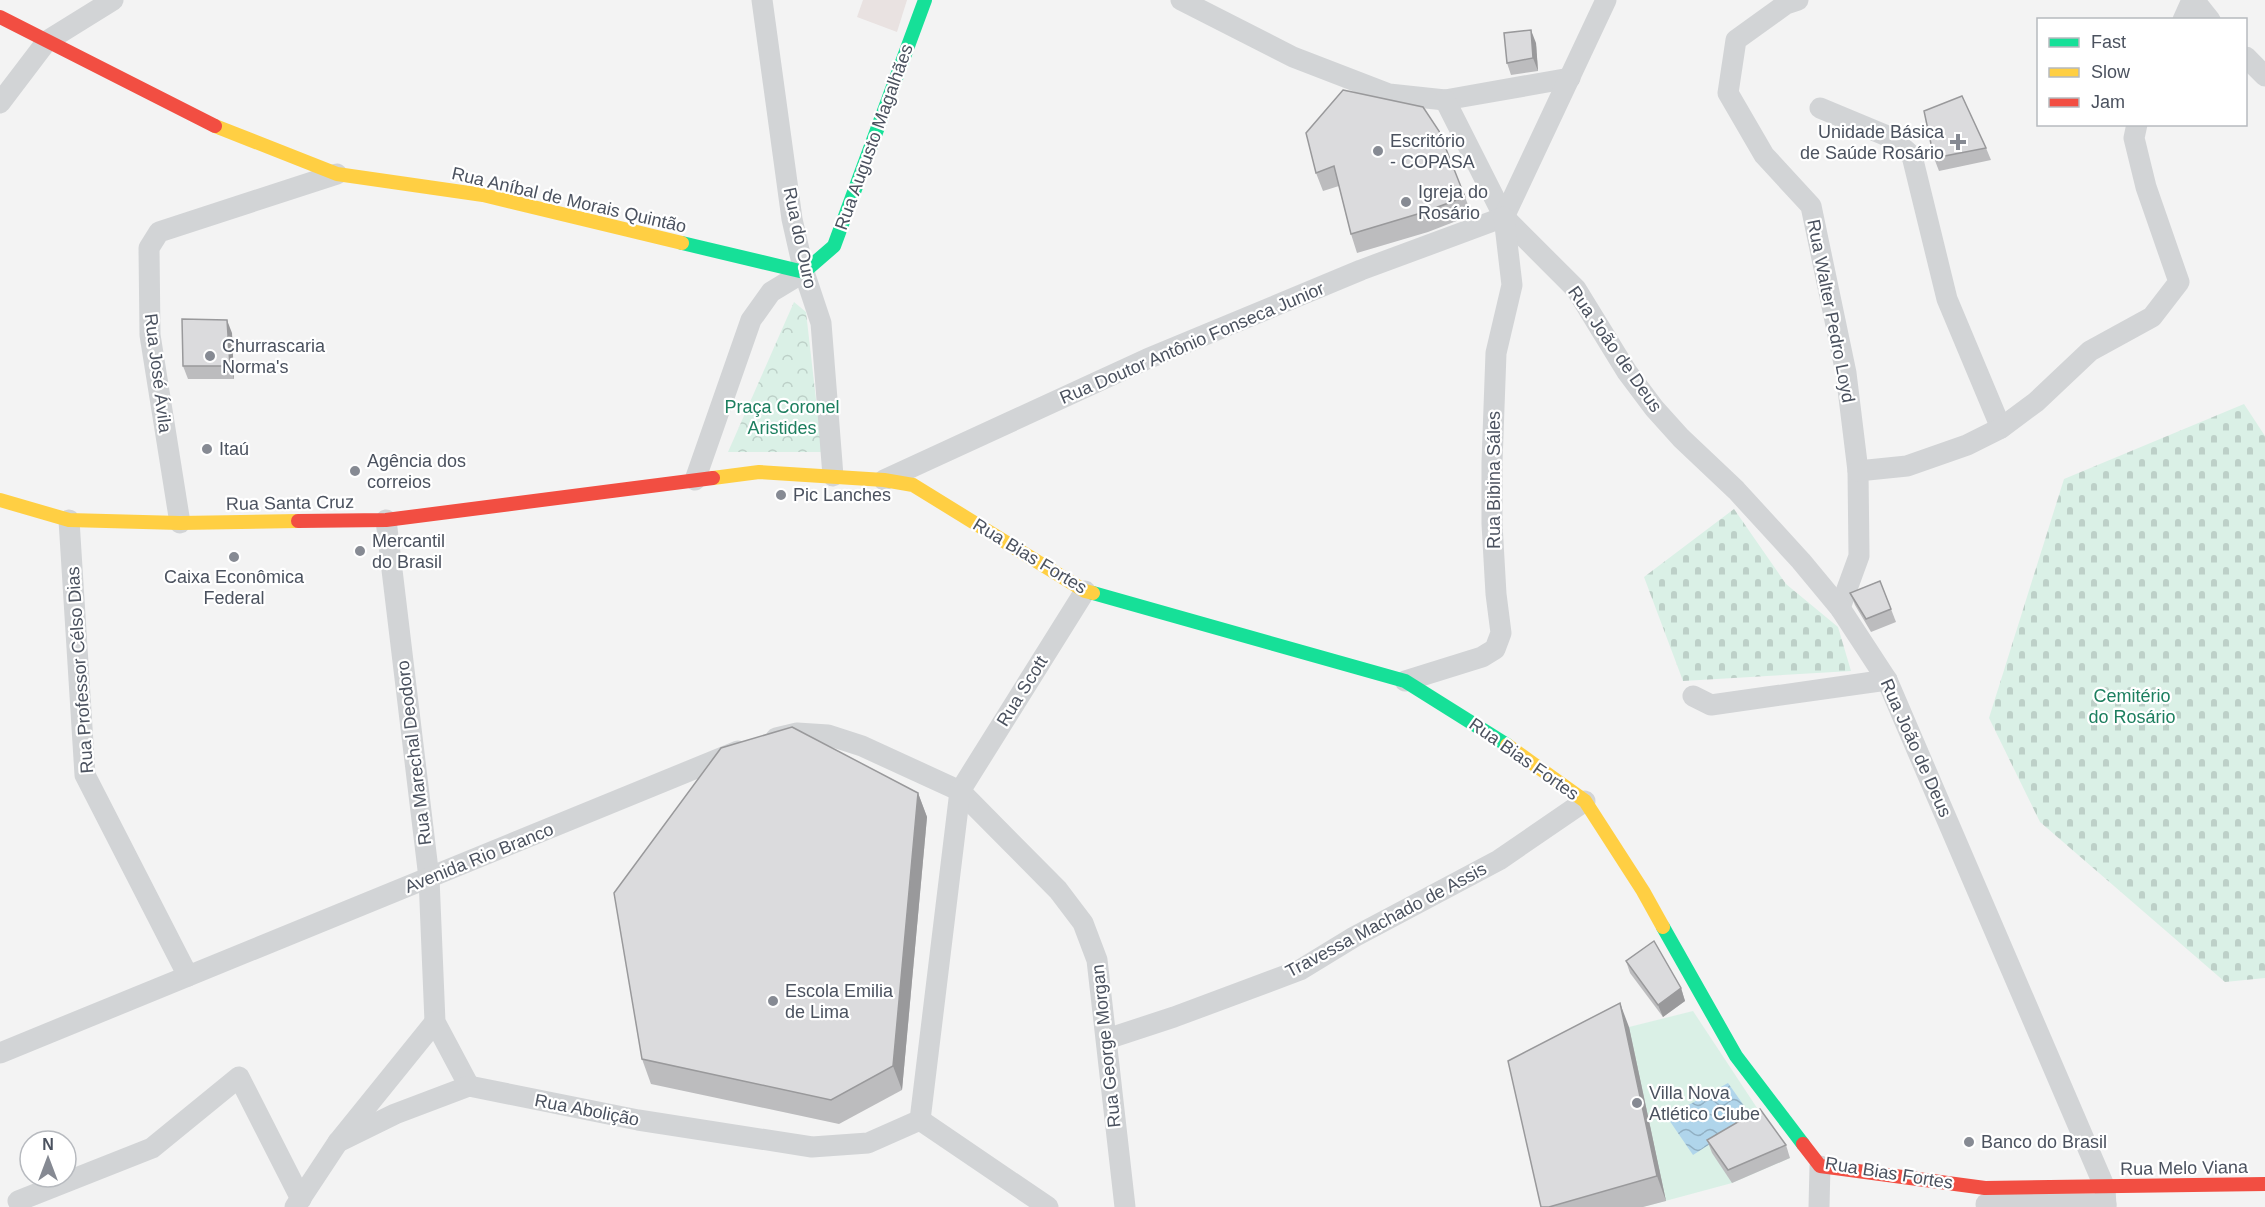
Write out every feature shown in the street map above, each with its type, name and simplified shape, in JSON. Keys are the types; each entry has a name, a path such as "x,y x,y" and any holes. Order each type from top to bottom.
{"street":[{"path":"0,104 47,41 113,0"},
{"name":"Rua do Ouro","path":"762,0 792,219 804,272 821,324 833,476"},
{"name":"Rua Augusto Magalhães","path":"695,480 751,320 771,292 804,272 834,246 925,0"},
{"path":"1181,0 1293,57 1389,94 1445,100 1569,78"},
{"path":"1504,217 1606,0"},
{"name":"Rua Walter Pedro Loyd","path":"1798,0 1786,4 1737,40 1728,93 1764,155 1811,206 1846,372 1858,471 1859,556 1840,608"},
{"path":"2183,18 2193,0 2209,18"},
{"name":"Rua Aníbal de Morais Quintão","path":"0,16 226,132 337,174 483,195 804,272"},
{"path":"2247,58 2265,76"},
{"path":"1445,100 1504,217"},
{"path":"1820,108 1892,138 1912,156 1947,299 2001,428"},
{"path":"1858,471 1907,466 1967,445 2001,428 2036,402 2090,351 2152,317 2179,282 2146,188 2134,138 2137,126"},
{"name":"Rua José Ávila","path":"180,523 150,335 149,248 159,232 337,174"},
{"name":"Rua Doutor Antônio Fonseca Junior","path":"884,480 1147,359 1361,270 1504,217"},
{"name":"Rua João de Deus","path":"1504,217 1575,289 1654,408 1681,438 1737,490 1840,608 1887,680 2105,1199"},
{"name":"Rua Bibina Sáles","path":"1405,681 1482,657 1495,649 1501,633 1492,524 1492,462 1496,354 1512,285 1504,217"},
{"name":"Rua Santa Cruz","path":"0,500 69,520 180,523 386,520 759,472 833,476"},
{"name":"Rua Bias Fortes","path":"833,476 913,485 1085,591 1405,681 1500,740 1585,801 1643,891 1737,1056 1820,1166 1985,1200 2105,1199"},
{"name":"Rua Professor Célso Dias","path":"69,520 85,775 188,976"},
{"name":"Rua Marechal Deodoro","path":"386,520 429,878 435,1022 470,1086"},
{"name":"Rua Scott","path":"960,791 1085,591"},
{"path":"1693,696 1711,705 1887,680"},
{"name":"Avenida Rio Branco","path":"0,1053 757,743 797,732 828,735 862,746 960,791"},
{"path":"960,791 920,1120 1048,1207"},
{"name":"Rua George Morgan","path":"960,791 1058,890 1083,923 1097,960 1125,1207"},
{"name":"Travessa Machado de Assis","path":"1107,1039 1174,1017 1300,970 1354,938 1499,860 1585,801"},
{"path":"298,1203 338,1142 435,1022"},
{"path":"18,1201 152,1148 239,1077 298,1203"},
{"path":"338,1142 395,1114 470,1086"},
{"name":"Rua Abolição","path":"470,1086 638,1120 812,1147 868,1143 920,1120"},
{"path":"1819,1207 1820,1166"},
{"name":"Rua Melo Viana","path":"2105,1199 2265,1184"}],"shaded area":[{"path":"863,0 907,0 897,32 857,17"}],"green space":[{"name":"Praça Coronel Aristides","path":"794,302 806,312 822,452 728,452"},
{"name":"Cemitério do Rosário","path":"2244,404 2265,436 2265,978 2225,982 2040,822 1989,718 2064,479"},
{"path":"1734,509 1786,584 1838,627 1851,671 1683,681 1644,577"},
{"name":"Villa Nova Atlético Clube","path":"1693,1011 1790,1158 1732,1183 1643,1207 1517,1085 1629,1027"}],"water":[{"path":"1728,1083 1752,1117 1693,1155 1667,1117"}],"building":[{"path":"1531,30 1533,58 1507,63 1504,33"},
{"path":"1343,90 1423,107 1439,131 1465,197 1351,234 1334,166 1316,173 1306,133"},
{"name":"Unidade Básica de Saúde Rosário","path":"1962,96 1986,148 1934,158 1924,111"},
{"name":"Churrascaria Norma's","path":"182,319 227,320 230,366 183,366"},
{"path":"1880,581 1891,609 1866,619 1850,593"},
{"name":"Escola Emilia de Lima","path":"792,727 918,793 893,1066 831,1100 642,1059 614,893 721,748"},
{"path":"1654,941 1681,988 1658,1005 1626,961"},
{"path":"1620,1003 1657,1176 1549,1207 1541,1207 1508,1061"},
{"path":"1760,1109 1786,1145 1728,1170 1707,1140"}],"traffic: fast":[{"path":"682,243 804,272 834,246 925,0"},
{"path":"1093,593 1405,681 1507,745"},
{"path":"1663,927 1736,1056 1803,1144"}],"traffic: slow":[{"path":"215,126 337,174 483,195 682,243"},
{"path":"713,478 759,472 884,480 913,485 1085,591 1093,593"},
{"path":"0,500 69,520 180,523 298,521"},
{"path":"1507,745 1585,801 1643,891 1663,927"}],"traffic: jam":[{"path":"0,17 215,126"},
{"path":"298,521 386,520 713,478"},
{"path":"1803,1144 1820,1166 1985,1188 2265,1184"}],"place":[{"name":"Unidade Básica de Saúde Rosário","path":"1958,142"},
{"name":"Escritório - COPASA","path":"1378,151"},
{"name":"Igreja do Rosário","path":"1406,202"},
{"name":"Churrascaria Norma's","path":"210,356"},
{"name":"Itaú","path":"207,449"},
{"name":"Agência dos correios","path":"355,471"},
{"name":"Pic Lanches","path":"781,495"},
{"name":"Mercantil do Brasil","path":"360,551"},
{"name":"Caixa Econômica Federal","path":"234,557"},
{"name":"Escola Emilia de Lima","path":"773,1001"},
{"name":"Villa Nova Atlético Clube","path":"1637,1103"},
{"name":"Banco do Brasil","path":"1969,1142"}]}
